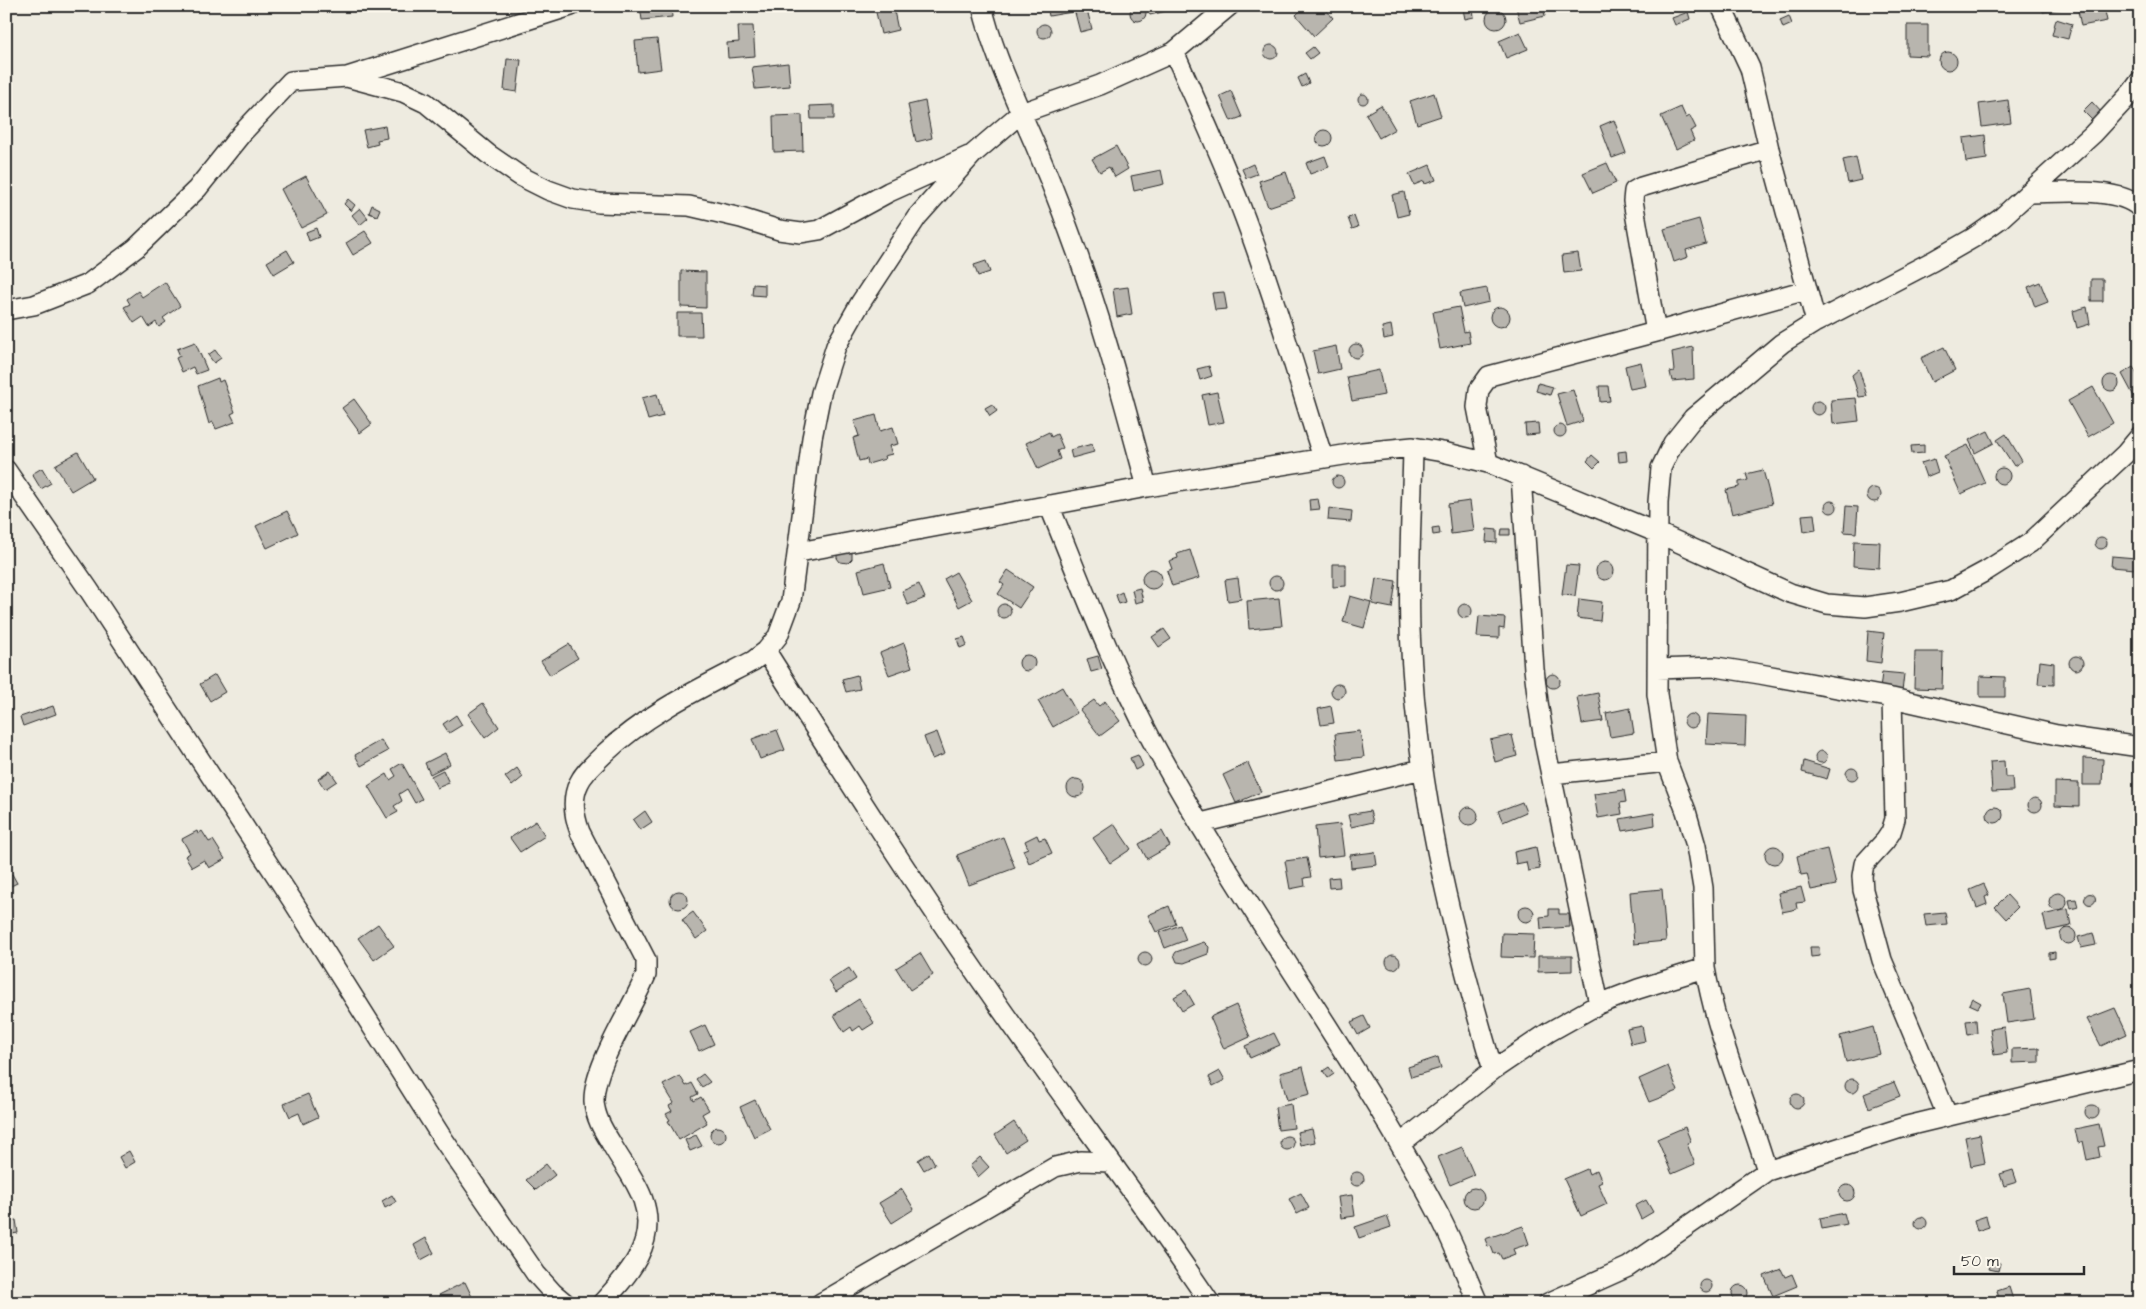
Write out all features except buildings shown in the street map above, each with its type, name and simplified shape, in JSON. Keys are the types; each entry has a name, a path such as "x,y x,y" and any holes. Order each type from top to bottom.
{"street":[{"path":"6,310 34,305 88,284 136,248 197,189 242,133 290,81 347,77 571,6"},
{"path":"982,6 994,51 1075,247 1090,291 1147,487"},
{"path":"602,1303 621,1282 638,1256 648,1234 648,1216 643,1198 598,1122 594,1102 596,1084 646,975 646,960 580,832 574,814 575,796 579,783 590,767 632,730 660,710 753,661 766,651 778,636 786,619 791,601 799,552 812,438 821,393 836,346 861,302 917,217 973,154 1021,113 1100,85 1174,52 1230,6"},
{"path":"1721,6 1750,68 1769,149 1816,322"},
{"path":"1174,52 1215,143 1240,206 1269,287 1323,458"},
{"path":"347,77 403,92 426,103 488,154 520,176 548,190 573,199 599,204 689,206 801,234 818,230 898,188 973,154"},
{"path":"1767,1171 1710,998 1705,968 1703,888 1696,846 1686,811 1667,762 1658,703 1658,502 1661,468 1673,443 1693,418 1782,343 1816,322 1926,265 1973,238 2000,219 2093,134 2140,81"},
{"path":"1656,332 1633,201 1634,191 1641,187 1769,149"},
{"path":"2028,193 2106,195 2131,201 2140,208"},
{"path":"1488,462 1477,407 1478,390 1489,376 1806,290"},
{"path":"799,552 1147,487 1323,458 1413,447 1488,462 1658,533 1790,593 1827,604 1865,607 1900,602 1951,590 1986,571 2030,543 2125,454 2140,436"},
{"path":"1413,447 1410,629 1422,769 1450,913 1467,983 1493,1070"},
{"path":"6,470 35,509 294,903 441,1136 536,1274 565,1303"},
{"path":"1521,476 1534,669 1545,746 1599,1004"},
{"path":"1049,505 1120,675 1152,739 1200,824 1400,1144 1440,1218 1478,1303"},
{"path":"766,651 868,813 993,998 1110,1162 1158,1225 1210,1303"},
{"path":"1657,669 1716,667 1892,698 2057,735 2140,747"},
{"path":"1892,698 1896,819 1892,832 1885,842 1864,864 1862,876 1863,890 1882,960 1947,1115"},
{"path":"1551,774 1667,762"},
{"path":"1200,824 1422,769"},
{"path":"1400,1144 1493,1070 1549,1032 1599,1004 1638,989 1705,968"},
{"path":"1548,1303 1628,1267 1767,1171 1877,1135 1947,1115 2140,1070"},
{"path":"821,1303 1055,1167 1081,1161 1110,1162"}]}
